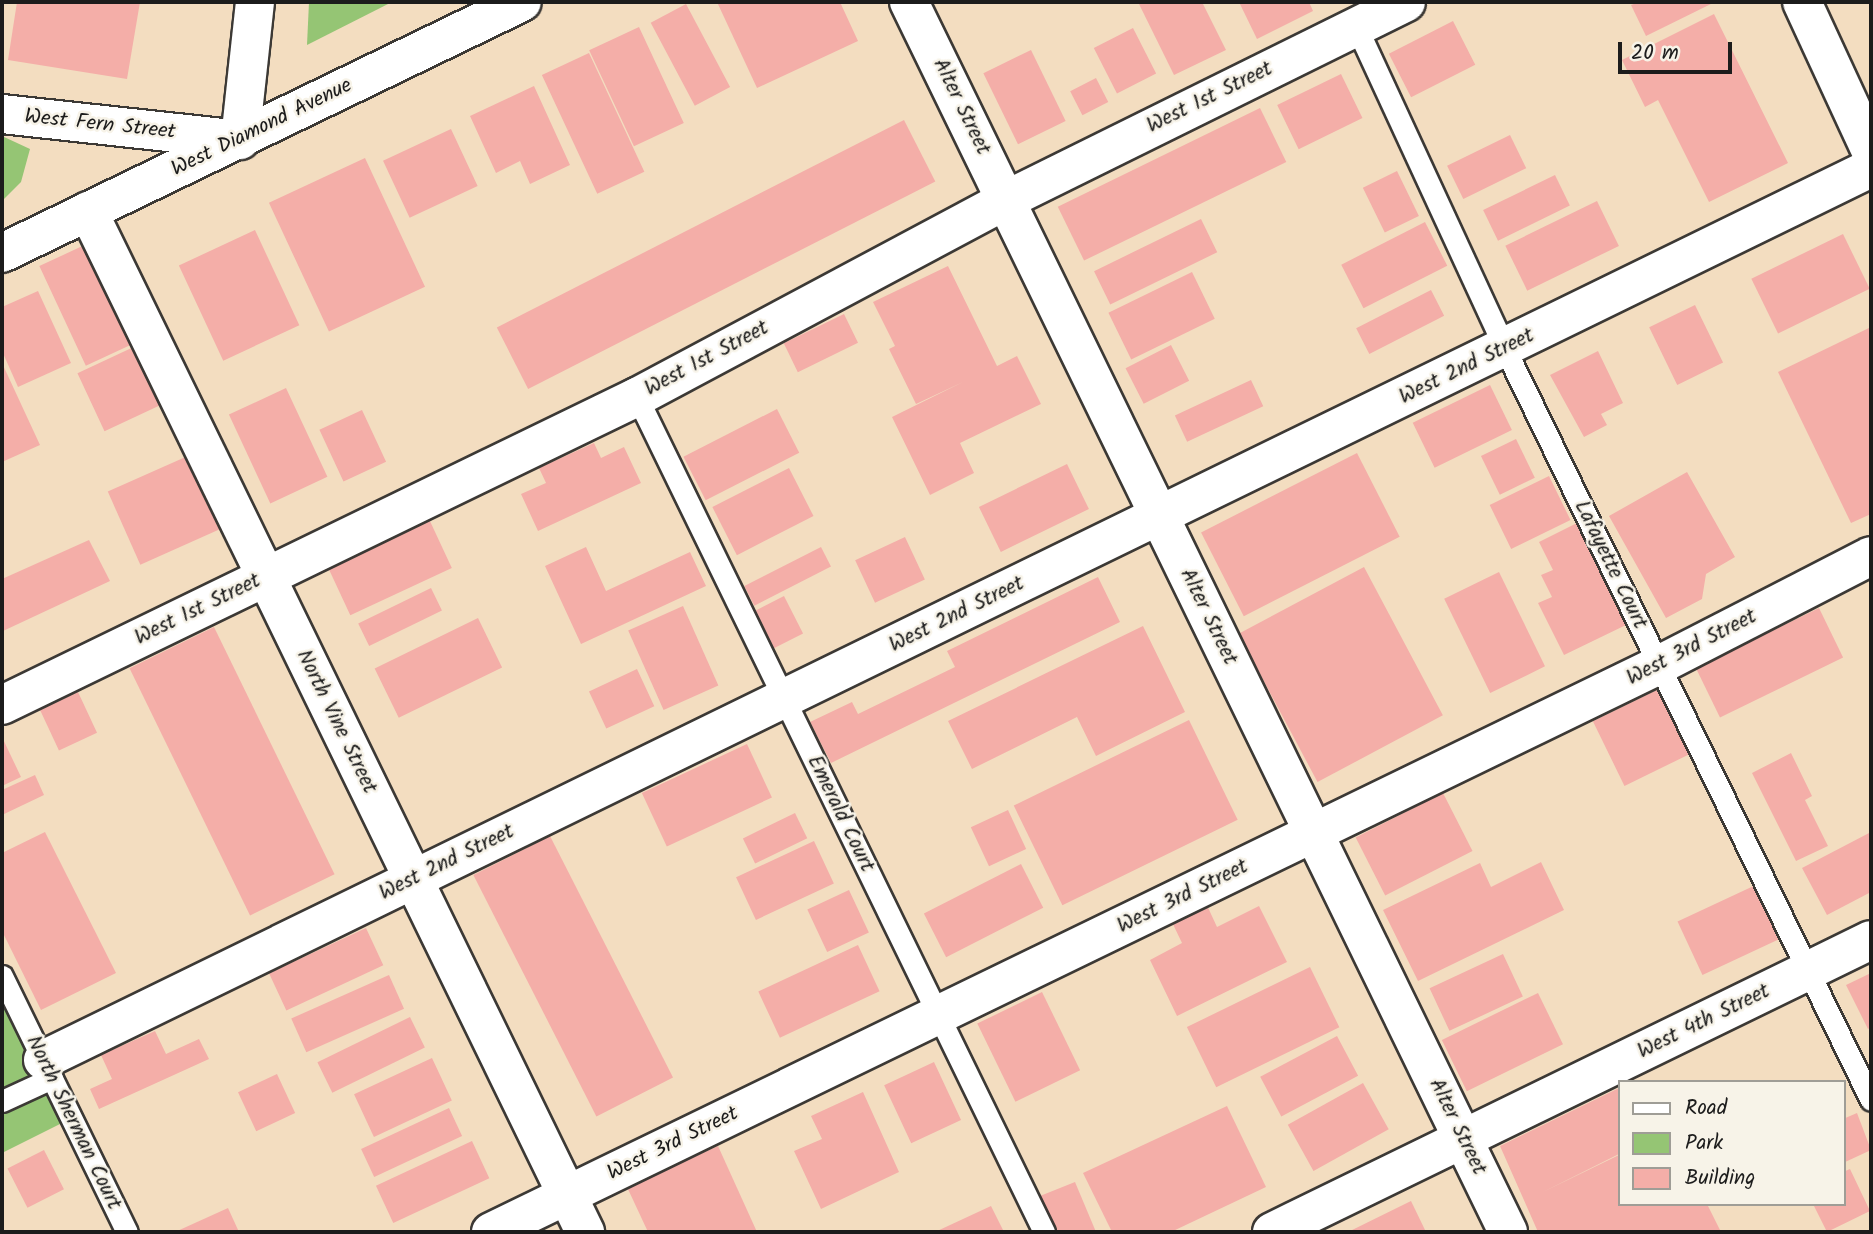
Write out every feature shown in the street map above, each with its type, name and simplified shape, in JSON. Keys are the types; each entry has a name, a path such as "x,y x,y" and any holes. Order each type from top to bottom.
{"street":[{"path":"240,140 255,2"},
{"name":"West Diamond Avenue","path":"2,253 522,2"},
{"name":"Alter Street","path":"909,2 1508,1232"},
{"name":"West 1st Street","path":"2,705 637,397 1006,200 1406,2"},
{"path":"1801,2 1871,151"},
{"name":"West Fern Street","path":"2,114 240,140"},
{"name":"West 2nd Street","path":"47,1069 413,879 1871,169"},
{"name":"North Vine Street","path":"88,211 585,1232"},
{"name":"West 3rd Street","path":"491,1232 1659,665 1871,556"},
{"name":"West 4th Street","path":"1272,1232 1871,940"}],"lane":[{"name":"Lafayette Court","path":"1356,26 1505,349 1871,1100"},
{"name":"Emerald Court","path":"637,397 1044,1232"},
{"name":"North Sherman Court","path":"2,976 127,1232"},
{"path":"2,1101 47,1069"}],"green space":[{"path":"309,2 392,2 307,45"},
{"path":"2,136 30,149 21,182 2,201"},
{"path":"2,1001 62,1123 2,1153"}],"building":[{"path":"17,2 140,2 127,79 8,60"},
{"path":"717,2 840,2 858,41 757,88"},
{"path":"1138,2 1202,2 1226,50 1174,75"},
{"path":"1239,2 1309,2 1313,11 1257,39"},
{"path":"1639,2 1715,2 1646,36 1631,5"},
{"path":"686,4 730,87 695,106 651,23"},
{"path":"1714,14 1788,163 1709,202 1658,100 1645,107 1622,60"},
{"path":"1453,21 1475,65 1411,97 1389,54"},
{"path":"639,27 684,123 634,146 589,50"},
{"path":"1133,28 1156,73 1117,93 1094,48"},
{"path":"1031,50 1066,121 1018,144 983,73"},
{"path":"589,53 644,172 597,194 542,75"},
{"path":"1341,74 1362,118 1299,149 1277,105"},
{"path":"1096,78 1108,102 1082,115 1070,91"},
{"path":"534,86 570,165 530,184 520,161 496,173 470,116"},
{"path":"1260,108 1286,162 1084,261 1058,207"},
{"path":"904,120 935,181 528,389 497,327"},
{"path":"451,129 478,186 410,218 383,161"},
{"path":"1510,135 1526,168 1463,199 1447,166"},
{"path":"365,158 425,287 329,331 269,203"},
{"path":"1397,171 1419,216 1385,233 1363,188"},
{"path":"1555,175 1570,206 1498,241 1483,210"},
{"path":"1597,201 1619,246 1527,291 1505,246"},
{"path":"1201,219 1217,252 1110,304 1094,271"},
{"path":"1425,222 1447,266 1363,308 1341,265"},
{"path":"255,230 299,325 223,361 179,265"},
{"path":"1843,234 1870,289 1778,334 1751,279"},
{"path":"91,242 137,342 86,366 39,266"},
{"path":"948,266 997,366 1017,356 1041,404 960,443 974,473 930,495 892,417 963,382 916,404 889,349 895,346 873,302"},
{"path":"1192,272 1215,319 1131,360 1108,313"},
{"path":"1431,290 1444,316 1369,354 1356,328"},
{"path":"38,291 71,363 18,387 2,351 2,307"},
{"path":"1695,305 1723,363 1677,385 1649,327"},
{"path":"844,314 858,343 798,372 784,343"},
{"path":"1871,327 1871,514 1851,523 1778,372"},
{"path":"140,344 167,402 105,431 77,373"},
{"path":"1171,345 1189,381 1144,404 1126,368"},
{"path":"1598,351 1623,403 1601,414 1607,425 1584,437 1550,375"},
{"path":"2,363 40,445 2,462"},
{"path":"1251,380 1263,406 1187,442 1175,415"},
{"path":"1490,385 1512,430 1435,468 1413,423"},
{"path":"286,388 327,477 270,503 229,415"},
{"path":"777,409 799,453 706,500 683,457"},
{"path":"362,410 386,462 343,482 319,430"},
{"path":"1516,439 1535,478 1500,495 1481,456"},
{"path":"594,443 601,458 624,447 641,483 538,531 521,494 546,483 539,468"},
{"path":"1357,453 1400,537 1244,616 1201,532"},
{"path":"190,455 223,528 140,565 108,492"},
{"path":"1067,464 1089,509 1001,552 979,507"},
{"path":"789,468 814,516 737,555 712,507"},
{"path":"1687,472 1735,557 1706,574 1702,599 1666,618 1609,516"},
{"path":"1549,476 1570,520 1511,549 1490,505"},
{"path":"429,519 452,568 350,615 327,566"},
{"path":"1577,523 1628,624 1564,655 1538,603 1552,597 1541,575 1553,570 1539,542"},
{"path":"905,537 925,580 875,603 855,560"},
{"path":"89,540 110,581 3,631 2,579"},
{"path":"586,547 606,591 690,552 706,586 581,644 545,566"},
{"path":"821,547 831,567 754,606 744,586"},
{"path":"1364,567 1443,715 1317,782 1239,634"},
{"path":"1499,572 1545,666 1490,693 1444,599"},
{"path":"1098,577 1120,622 831,763 810,722 852,702 858,714 955,667 947,651"},
{"path":"431,588 442,610 369,646 358,624"},
{"path":"784,596 803,633 772,649 753,612"},
{"path":"683,606 718,685 664,710 628,630"},
{"path":"1819,608 1843,657 1720,717 1696,668"},
{"path":"478,618 502,667 399,718 375,668"},
{"path":"1143,626 1185,712 1096,756 1077,717 972,769 948,721"},
{"path":"214,627 335,874 250,915 130,668"},
{"path":"637,669 654,706 606,729 589,691"},
{"path":"1663,687 1695,752 1624,786 1593,721"},
{"path":"78,692 97,733 59,751 40,710"},
{"path":"1189,720 1238,820 1062,905 1014,805"},
{"path":"2,737 21,777 2,786"},
{"path":"747,744 772,797 667,846 642,793"},
{"path":"1791,753 1812,796 1805,800 1828,846 1796,861 1752,773"},
{"path":"35,775 44,795 2,815 2,790"},
{"path":"1443,793 1473,851 1385,895 1356,837"},
{"path":"1008,810 1026,849 989,866 971,827"},
{"path":"795,813 807,838 755,864 743,838"},
{"path":"45,832 116,973 41,1010 2,931 2,853"},
{"path":"1871,832 1871,892 1827,915 1802,868"},
{"path":"550,836 673,1077 596,1117 473,875"},
{"path":"814,841 834,884 756,920 736,877"},
{"path":"1541,862 1564,910 1418,981 1383,910 1480,863 1491,887"},
{"path":"1021,864 1043,908 946,957 924,913"},
{"path":"1760,883 1785,936 1702,975 1678,921"},
{"path":"849,890 869,933 827,952 807,909"},
{"path":"1205,901 1217,927 1259,906 1287,962 1177,1016 1150,960 1182,943 1170,918"},
{"path":"366,928 383,965 286,1010 269,973"},
{"path":"858,945 880,991 780,1038 758,991"},
{"path":"1503,954 1523,997 1449,1031 1430,988"},
{"path":"1310,967 1339,1027 1216,1087 1187,1027"},
{"path":"1871,973 1871,1027 1868,1029 1846,985"},
{"path":"389,975 404,1009 306,1052 291,1019"},
{"path":"1042,992 1080,1070 1015,1102 977,1024"},
{"path":"1538,993 1563,1044 1467,1091 1442,1040"},
{"path":"410,1017 425,1048 332,1093 317,1062"},
{"path":"155,1031 166,1054 199,1039 209,1059 99,1109 90,1089 112,1079 101,1055"},
{"path":"1337,1036 1358,1076 1281,1117 1260,1077"},
{"path":"432,1058 452,1101 374,1137 354,1094"},
{"path":"934,1062 961,1120 911,1143 884,1085"},
{"path":"277,1074 295,1113 256,1131 238,1092"},
{"path":"1363,1083 1389,1129 1313,1171 1288,1125"},
{"path":"1618,1088 1618,1154 1543,1192 1618,1155 1618,1206 1708,1206 1721,1232 1538,1232 1500,1146"},
{"path":"863,1092 899,1172 821,1209 794,1151 822,1139 811,1116"},
{"path":"1227,1106 1266,1187 1171,1232 1112,1232 1083,1173"},
{"path":"449,1108 462,1136 374,1177 361,1149"},
{"path":"1857,1113 1871,1150 1845,1162 1845,1118"},
{"path":"472,1141 489,1178 393,1223 376,1186"},
{"path":"718,1146 757,1232 648,1232 627,1187"},
{"path":"44,1150 64,1189 27,1208 7,1169"},
{"path":"1850,1169 1870,1211 1827,1232 1814,1206 1845,1206 1845,1171"},
{"path":"1075,1182 1096,1232 1049,1232 1035,1198"},
{"path":"1411,1201 1426,1232 1348,1232"},
{"path":"991,1206 1004,1232 935,1232"},
{"path":"228,1208 239,1232 175,1232"}]}
